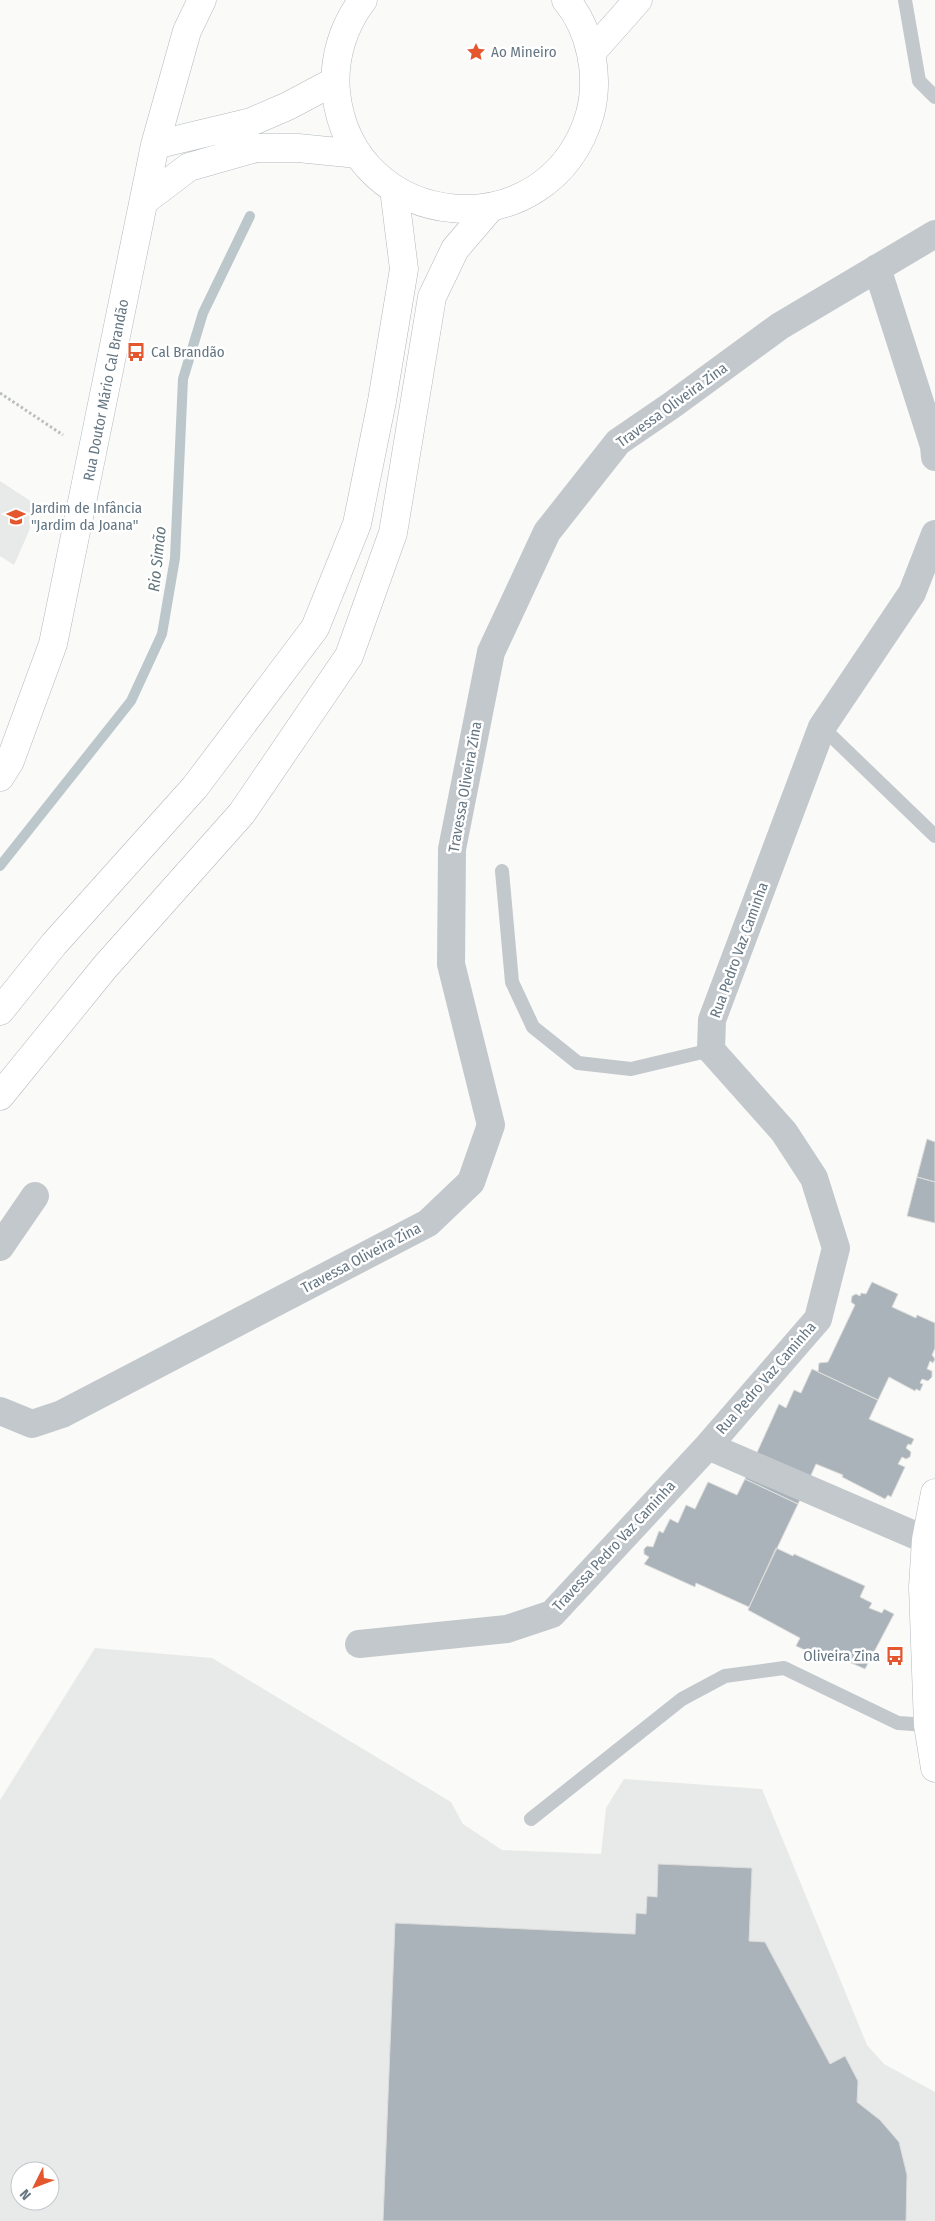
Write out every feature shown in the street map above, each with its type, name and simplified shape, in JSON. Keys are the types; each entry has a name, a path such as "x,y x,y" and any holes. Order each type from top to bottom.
{"main road":[{"name":"Rua Doutor Mário Cal Brandão","path":"0,777 10,761 53,644 155,145 187,32 202,0"},
{"path":"344,0 344,32"},
{"path":"363,0 344,32 337,56 335,81 338,106 345,131 358,154 374,173 394,189 416,201 441,208 466,210 491,208 516,200 538,188 557,172 574,152 585,129 592,104 595,79 591,53 583,29 566,0"},
{"path":"591,53 638,0"},
{"path":"155,145 251,122 288,106 335,81"},
{"path":"144,201 189,167 256,148 298,148 358,154"},
{"path":"0,1011 54,944 195,787 315,628 357,524 382,401 404,268 394,189"},
{"path":"0,1096 105,967 242,812 349,656 393,534 432,296 455,249 491,208"},
{"path":"935,1493 926,1540 923,1587 928,1725 935,1768"}],"street":[{"name":"Travessa Oliveira Zina","path":"0,1411 32,1424 62,1414 428,1223 471,1182 491,1125 451,964 452,848 491,652 547,532 618,442 780,326 935,234"},
{"path":"877,268 934,446 935,457"},
{"name":"Rua Pedro Vaz Caminha","path":"926,1540 708,1446 818,1318 836,1248 814,1178 784,1132 711,1050 712,1020 822,727 912,593 935,534"},
{"path":"0,1247 35,1196"},
{"name":"Travessa Pedro Vaz Caminha","path":"358,1644 507,1628 552,1614 708,1446"}],"lane":[{"path":"906,0 919,81 935,97"},
{"path":"822,727 935,836"},
{"path":"502,871 512,982 533,1027 578,1063 631,1069 711,1050"},
{"path":"531,1819 682,1699 725,1676 784,1668 898,1723 928,1725"}],"path":[{"path":"0,393 63,435"}],"shaded area":[{"name":"Jardim de Infância \"Jardim da Joana\"","path":"0,481 35,504 29,531 14,565 0,556"},
{"path":"95,1648 212,1658 451,1802 463,1824 502,1850 601,1854 606,1808 624,1779 762,1789 867,2045 884,2064 935,2092 935,2221 0,2221 0,1800"}],"building":[{"path":"927,1139 935,1142 935,1182 917,1177"},
{"path":"917,1177 935,1182 935,1223 907,1216"},
{"path":"872,1282 898,1294 892,1307 916,1318 917,1315 935,1323 935,1348 932,1355 935,1359 933,1363 930,1361 927,1369 932,1371 932,1377 928,1381 922,1379 920,1383 923,1384 920,1391 916,1389 915,1391 889,1377 878,1400 818,1372 819,1363 828,1362 855,1305 851,1302 852,1296 856,1294 860,1296 861,1293 866,1294"},
{"path":"812,1369 878,1400 869,1419 914,1439 911,1445 908,1444 906,1448 911,1452 910,1457 906,1459 902,1457 898,1464 905,1467 891,1497 888,1495 885,1499 842,1477 843,1475 816,1464 798,1504 745,1479 779,1404 786,1408 794,1390 801,1393"},
{"path":"745,1479 798,1504 749,1607 696,1583 695,1587 644,1564 649,1557 644,1554 644,1549 647,1546 653,1547 659,1531 663,1533 670,1519 678,1523 686,1505 695,1509 708,1482 737,1495"},
{"path":"776,1548 793,1556 794,1554 865,1586 860,1597 872,1603 869,1608 882,1613 884,1609 894,1614 865,1669 824,1651 821,1657 796,1646 800,1638 748,1610"},
{"path":"658,1864 752,1868 749,1941 765,1942 830,2064 845,2056 858,2081 857,2102 880,2120 899,2142 907,2175 906,2221 383,2221 395,1923 635,1934 636,1913 646,1914 647,1896 657,1897"}],"waterway":[{"name":"Rio Simão","path":"0,866 131,701 162,634 175,558 183,379 203,313 250,216"}],"place":[{"name":"Ao Mineiro","path":"476,52"},
{"name":"Cal Brandão","path":"136,352"},
{"name":"Jardim de Infância \"Jardim da Joana\"","path":"16,517"},
{"name":"Oliveira Zina","path":"895,1656"}]}
